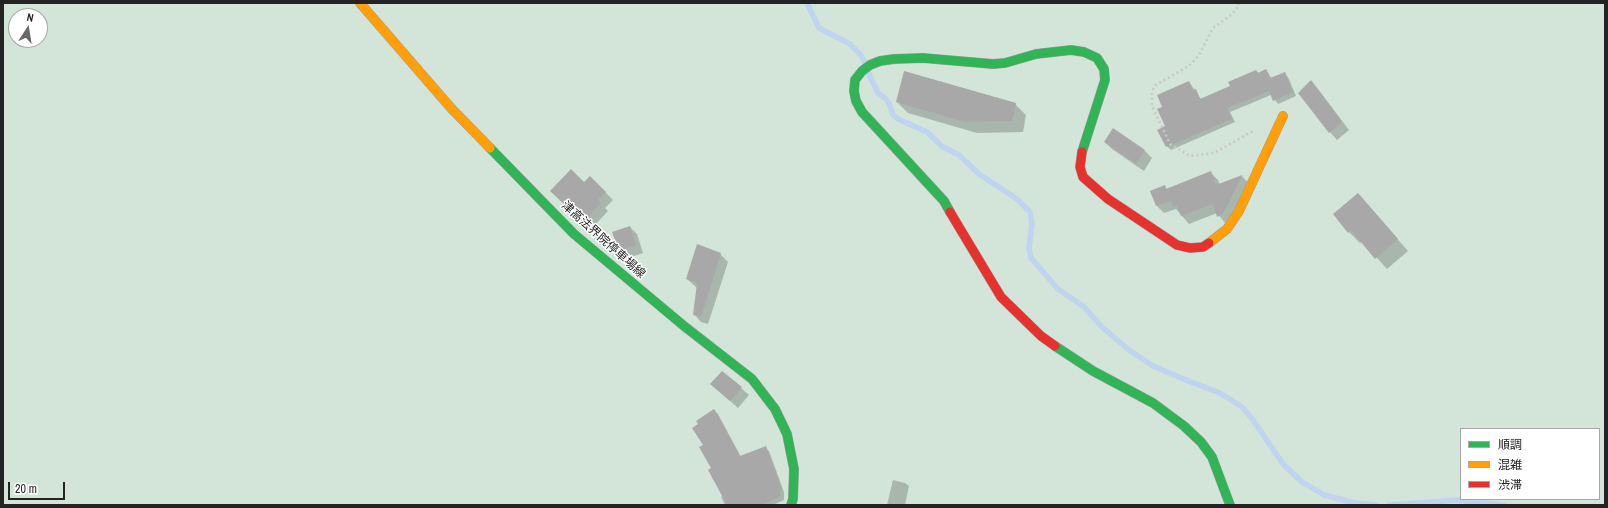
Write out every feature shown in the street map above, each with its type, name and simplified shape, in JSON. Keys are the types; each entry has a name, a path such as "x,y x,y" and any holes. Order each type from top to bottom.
{"street":[{"name":"津高法界院停車場線","path":"360,3 451,108 574,234 684,326 752,379 775,409 787,434 794,469 791,505"},
{"path":"1230,505 1212,457 1201,442 1184,426 1153,403 1093,371 1041,336 1001,297 944,201 862,112 856,101 854,92 855,80 866,68 880,61 894,59 923,58 992,64 1005,63 1036,54 1071,50 1084,52 1097,58 1104,68 1105,80 1081,156 1080,167 1083,177 1108,199 1177,245 1190,248 1203,247 1215,240 1227,229 1239,211 1283,116"}],"path":[{"path":"1238,3 1239,6 1231,16 1213,28 1199,55 1189,66 1154,86 1152,106 1170,144 1190,156 1214,153 1257,128"}],"green space":[{"path":"3,3 1605,3 1605,505 3,505"}],"building":[{"path":"1266,69 1270,78 1285,72 1293,92 1273,101 1269,91 1227,108 1232,119 1166,147 1157,130 1165,126 1157,109 1162,107 1157,95 1189,81 1193,90 1196,89 1200,99 1230,86 1228,82 1256,70 1258,73"},
{"path":"904,71 1016,103 1012,121 965,122 896,102"},
{"path":"1311,80 1342,122 1329,133 1298,93"},
{"path":"1113,128 1145,150 1136,164 1104,142"},
{"path":"571,169 584,182 590,176 606,192 598,200 601,203 583,222 550,191"},
{"path":"1211,171 1216,185 1242,175 1228,205 1221,215 1217,217 1213,204 1181,216 1177,206 1173,207 1166,189"},
{"path":"1165,185 1170,201 1156,206 1150,191"},
{"path":"1358,193 1398,239 1375,259 1351,230 1348,233 1333,214"},
{"path":"630,226 636,245 619,251 612,232"},
{"path":"697,244 721,253 701,317 693,315 697,283 686,279"},
{"path":"722,371 742,387 730,401 710,384"},
{"path":"714,409 740,456 766,446 781,487 781,492 779,493 781,496 762,505 727,505 708,470 711,468 699,447 703,445 692,428 698,424 696,421"}],"waterway":[{"path":"807,3 819,28 850,44 861,55 865,64"},
{"path":"868,72 878,93 886,99 893,115 900,120 927,132 943,147 959,155 979,174 1017,199 1030,212 1032,224 1029,248 1031,258 1058,289 1084,307 1102,327 1129,350 1153,366 1220,393 1242,407 1253,420 1283,464 1302,482 1324,495 1355,503 1376,505"},
{"path":"1389,505 1457,500 1504,505"}],"traffic: fast":[{"path":"950,212 944,201 862,112 856,101 854,91 855,80 862,71 870,65 880,61 894,59 923,58 993,64 1005,63 1036,54 1071,50 1084,52 1097,58 1104,69 1105,80 1082,152"},
{"path":"490,148 574,234 684,326 752,379 775,409 787,434 794,469 793,499 791,505"},
{"path":"1055,346 1093,371 1153,403 1184,426 1201,442 1212,457 1230,505"}],"traffic: slow":[{"path":"360,3 451,108 490,148"},
{"path":"1209,243 1227,229 1239,211 1283,116"}],"traffic: jam":[{"path":"1082,152 1080,167 1083,177 1108,199 1177,245 1190,248 1203,247 1209,243"},
{"path":"950,212 1001,297 1041,336 1055,346"}]}
